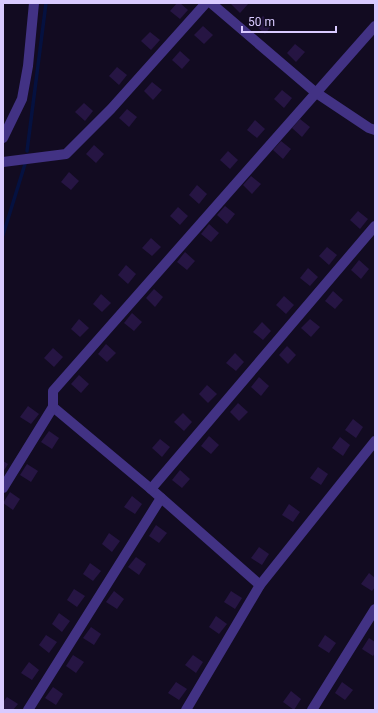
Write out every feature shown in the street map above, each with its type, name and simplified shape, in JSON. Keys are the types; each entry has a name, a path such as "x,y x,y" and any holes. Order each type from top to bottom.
{"street":[{"path":"3,138 22,99 28,66 34,3"},
{"path":"3,162 66,154 111,109 206,3"},
{"path":"211,3 315,92 369,128 375,130"},
{"path":"3,488 53,407 53,391 315,92 375,26"},
{"path":"151,489 375,226"},
{"path":"53,407 151,489 260,585"},
{"path":"186,710 260,585 375,441"},
{"path":"28,710 161,498"},
{"path":"312,710 375,609"}],"building":[{"path":"177,3 180,3 188,10 180,19 170,11"},
{"path":"249,3 240,13 231,4"},
{"path":"263,16 273,24 265,34 255,25"},
{"path":"203,26 213,35 204,44 194,35"},
{"path":"150,32 160,40 151,50 141,41"},
{"path":"295,44 305,52 296,62 287,53"},
{"path":"180,51 190,60 182,69 172,60"},
{"path":"117,67 127,75 119,85 109,76"},
{"path":"152,82 162,90 153,100 144,91"},
{"path":"282,90 292,98 284,108 274,99"},
{"path":"84,103 93,111 85,121 75,112"},
{"path":"127,109 137,117 129,127 119,118"},
{"path":"300,119 310,127 302,137 292,128"},
{"path":"255,120 265,129 257,138 247,130"},
{"path":"281,141 291,149 283,159 273,150"},
{"path":"94,145 104,154 96,163 86,154"},
{"path":"228,151 238,160 230,169 220,160"},
{"path":"69,172 79,181 71,190 61,182"},
{"path":"251,176 261,184 252,194 243,185"},
{"path":"197,185 207,194 199,204 189,195"},
{"path":"225,206 235,214 227,224 217,215"},
{"path":"178,207 188,216 180,225 170,216"},
{"path":"358,211 368,219 360,229 350,220"},
{"path":"209,224 219,233 211,242 201,234"},
{"path":"151,238 161,247 152,256 142,248"},
{"path":"327,247 337,255 329,265 319,256"},
{"path":"185,252 195,261 187,270 177,262"},
{"path":"359,260 369,269 361,279 351,270"},
{"path":"126,265 136,274 128,284 118,275"},
{"path":"308,268 318,277 310,286 300,278"},
{"path":"154,289 163,297 155,307 146,298"},
{"path":"333,291 343,300 335,309 325,301"},
{"path":"101,294 111,303 102,312 93,304"},
{"path":"284,296 294,305 286,314 276,305"},
{"path":"132,313 142,322 134,331 124,323"},
{"path":"79,319 89,328 80,337 71,329"},
{"path":"310,319 320,327 311,337 301,328"},
{"path":"262,322 271,331 263,340 253,332"},
{"path":"106,344 116,353 107,362 98,354"},
{"path":"287,346 296,355 288,364 279,355"},
{"path":"53,348 63,357 54,367 44,358"},
{"path":"235,353 244,362 236,371 226,363"},
{"path":"79,375 89,384 81,393 71,384"},
{"path":"259,377 269,386 261,396 251,387"},
{"path":"207,385 217,394 208,403 199,394"},
{"path":"238,403 248,412 239,421 230,412"},
{"path":"28,406 39,414 31,424 20,417"},
{"path":"183,413 192,422 184,431 174,422"},
{"path":"353,419 363,427 356,438 345,430"},
{"path":"49,431 59,438 52,449 41,442"},
{"path":"209,436 219,445 211,454 201,446"},
{"path":"340,437 350,445 343,456 332,448"},
{"path":"160,439 170,447 162,457 152,448"},
{"path":"3,461 8,464 3,472"},
{"path":"27,464 38,471 31,482 20,475"},
{"path":"318,467 328,474 321,485 310,478"},
{"path":"180,470 190,479 182,488 172,480"},
{"path":"10,492 20,499 13,510 3,503"},
{"path":"132,496 142,504 135,514 124,507"},
{"path":"289,504 300,512 293,522 282,515"},
{"path":"156,525 167,533 159,543 149,536"},
{"path":"109,533 120,541 112,552 102,544"},
{"path":"259,547 269,554 262,565 251,558"},
{"path":"136,557 146,564 139,575 128,567"},
{"path":"90,563 101,571 93,581 83,574"},
{"path":"369,573 375,578 375,587 372,591 361,584"},
{"path":"74,589 85,596 77,607 67,600"},
{"path":"114,591 124,599 117,609 106,602"},
{"path":"231,591 242,598 235,609 224,602"},
{"path":"59,613 70,621 62,632 52,624"},
{"path":"216,616 227,624 219,634 209,627"},
{"path":"91,627 101,634 94,645 83,638"},
{"path":"46,635 57,642 49,653 39,645"},
{"path":"325,635 336,643 329,653 318,646"},
{"path":"369,638 375,642 375,653 373,656 362,649"},
{"path":"73,655 84,662 76,673 66,666"},
{"path":"193,655 203,662 196,673 185,665"},
{"path":"29,662 39,670 32,680 21,673"},
{"path":"176,682 187,689 179,700 168,693"},
{"path":"342,682 353,690 345,700 335,693"},
{"path":"53,687 63,694 56,705 45,698"},
{"path":"291,691 301,699 294,710 283,702"},
{"path":"7,697 18,704 13,710 3,710 3,702"}],"waterway":[{"path":"27,151 46,3"},
{"path":"3,235 25,164"}]}
